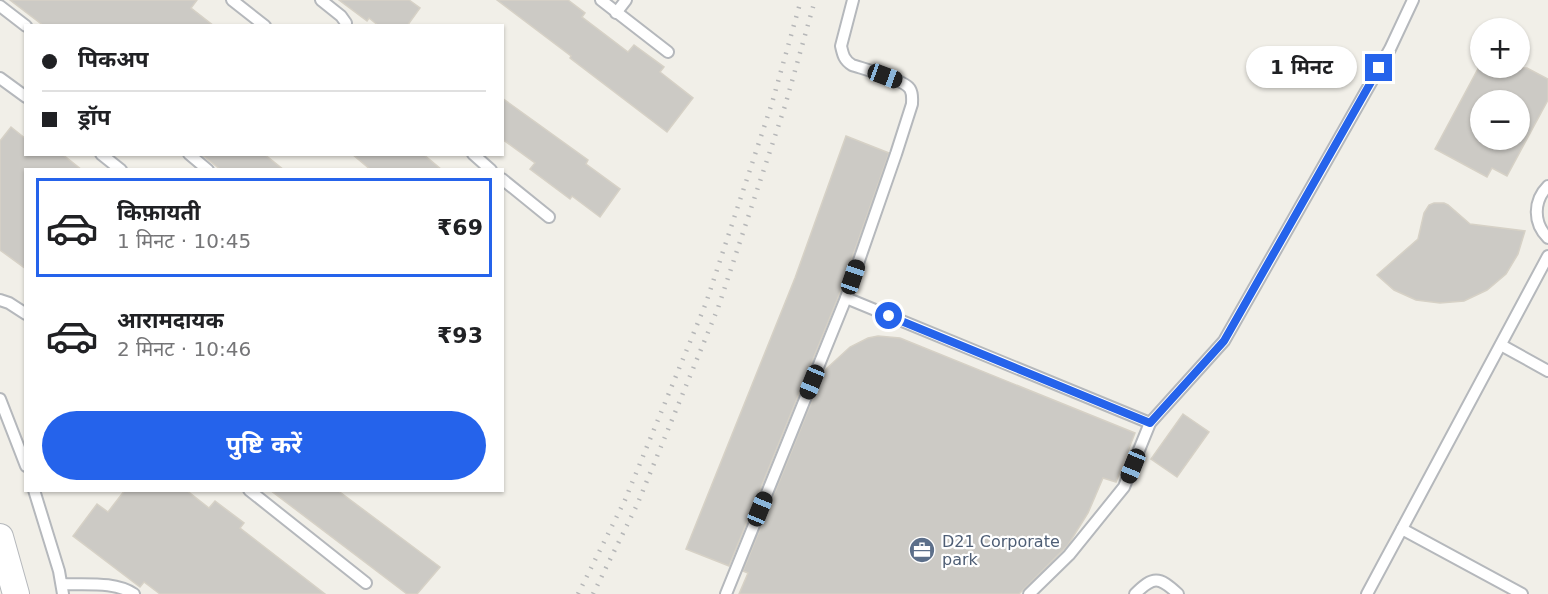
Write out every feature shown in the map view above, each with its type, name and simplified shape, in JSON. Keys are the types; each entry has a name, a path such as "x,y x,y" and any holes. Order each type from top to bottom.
{"street":[{"path":"0,537 16,594"}],"lane":[{"path":"232,0 262,24"},
{"path":"321,0 341,16 346,24"},
{"path":"601,0 669,52"},
{"path":"616,13 626,0"},
{"path":"726,594 846,298 912,104 910,88 902,82 852,65 842,54 841,46 853,0"},
{"path":"1029,594 1069,555 1124,487 1150,423 1224,341 1390,49 1413,0"},
{"path":"0,6 24,24"},
{"path":"0,78 24,96"},
{"path":"104,156 118,168"},
{"path":"191,156 206,168"},
{"path":"475,156 489,168"},
{"path":"504,181 549,217"},
{"path":"1548,186 1537,202 1536,214 1539,226 1548,237"},
{"path":"1367,594 1548,256"},
{"path":"846,298 1150,423"},
{"path":"0,300 24,313"},
{"path":"1502,345 1548,370"},
{"path":"0,399 24,461"},
{"path":"35,492 63,589 114,586 134,594"},
{"path":"252,492 366,583"},
{"path":"1402,529 1522,594"},
{"path":"1135,594 1146,584 1156,580 1163,582 1178,594"}],"building":[{"path":"10,0 197,0 191,8 211,24 41,24"},
{"path":"339,0 409,0 420,8 408,24 376,24 369,18 367,21"},
{"path":"497,0 568,0 585,13 582,17 628,52 634,45 664,67 660,72 693,98 667,132"},
{"path":"1530,70 1548,79 1548,100 1530,133 1530,90 1470,90 1470,150 1521,150 1507,176 1492,168 1487,177 1435,149 1473,78 1530,78"},
{"path":"504,99 588,160 586,164 620,189 600,217 572,196 570,199 530,169 535,163 504,140"},
{"path":"11,127 24,137 24,156 64,156 80,168 24,168 24,268 0,250 0,141"},
{"path":"846,136 889,153 839,295 729,566 686,549 795,278"},
{"path":"204,156 266,156 282,168 218,168"},
{"path":"354,156 425,156 440,168 369,168"},
{"path":"1434,203 1448,205 1470,224 1525,231 1518,254 1506,274 1487,290 1464,301 1440,303 1416,300 1394,290 1377,275 1418,239 1424,213 1429,205"},
{"path":"878,336 900,338 1135,433 1116,482 1103,478 1088,513 1068,545 1019,594 739,594 748,573 743,571 824,371 850,347"},
{"path":"1183,414 1209,432 1177,477 1151,459"},
{"path":"123,492 189,492 209,508 215,501 244,523 240,528 325,594 160,594 144,582 140,587 73,536 97,504 108,512"},
{"path":"273,492 340,492 440,567 417,594 407,594"}],"railway":[{"path":"578,594 625,500 706,303 772,103 801,0"},
{"path":"593,594 637,505 718,308 785,106 815,0"}],"place":[{"name":"D21 Corporate park","path":"922,550"}],"route":[{"path":"889,316 1150,423 1224,341 1379,68"}]}
